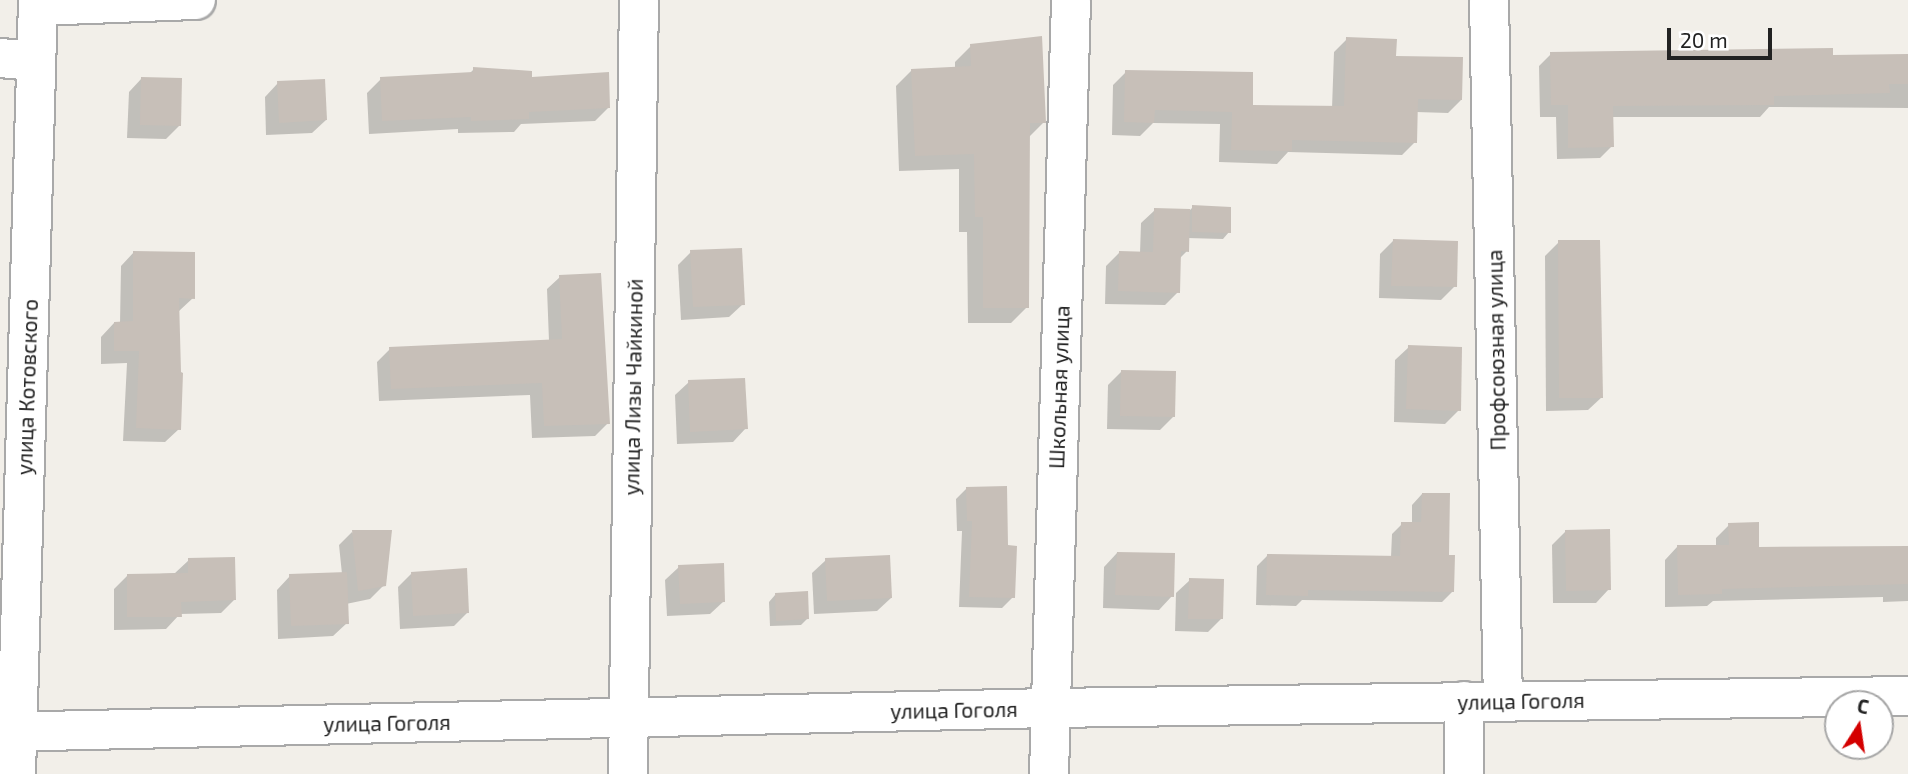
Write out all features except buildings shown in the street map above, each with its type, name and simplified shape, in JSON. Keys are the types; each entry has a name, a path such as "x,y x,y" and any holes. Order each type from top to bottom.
{"street":[{"path":"38,3 196,0"},
{"name":"улица Лизы Чайкиной","path":"628,774 639,0"},
{"name":"Школьная улица","path":"1049,774 1071,0"},
{"name":"Профсоюзная улица","path":"1489,0 1503,701"},
{"name":"улица Котовского","path":"16,774 9,732 18,60 38,3"},
{"name":"улица Гоголя","path":"9,732 1050,708 1908,696"},
{"path":"1464,701 1464,774"}]}
